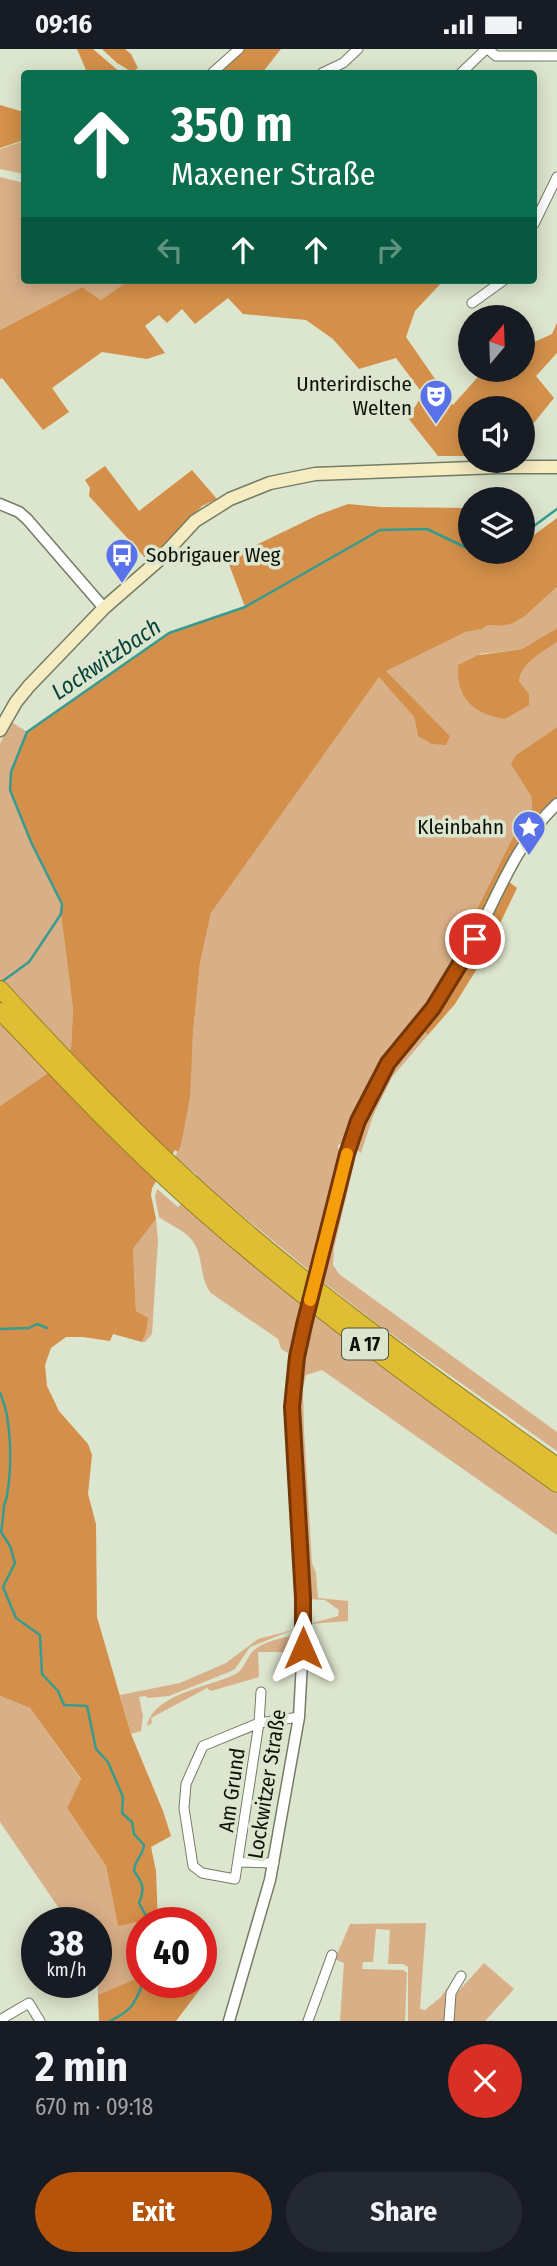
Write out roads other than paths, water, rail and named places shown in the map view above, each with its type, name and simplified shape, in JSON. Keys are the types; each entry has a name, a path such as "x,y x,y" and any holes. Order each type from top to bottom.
{"highway":[{"name":"A 17","path":"0,989 186,1188 251,1253 387,1361 557,1484"},
{"name":"A 17","path":"0,1011 117,1131 186,1188 338,1305 557,1466"},
{"path":"532,1448 557,1458"}],"main road":[{"path":"0,730 29,686 104,608 159,560 195,521 230,499 270,483 315,474 557,467"}],"street":[{"path":"215,70 239,49"},
{"path":"328,70 343,63 358,49"},
{"path":"464,70 487,49 496,56 557,55"},
{"path":"537,218 557,177"},
{"path":"472,303 498,284"},
{"path":"0,504 19,512 27,519 104,608"},
{"name":"Lockwitzer Straße","path":"229,2021 274,1864 299,1717 303,1670 303,1602 292,1407 297,1357 347,1154 358,1121 388,1063 433,1008 487,916 517,857 557,804"},
{"name":"Am Grund","path":"261,1692 259,1723 235,1879 202,1873 193,1866 184,1808 186,1784 203,1746 259,1723 299,1717"},
{"name":"Am Grund","path":"239,1862 274,1864"},
{"path":"308,2021 332,1955"},
{"path":"449,2021 450,1993 461,1976"},
{"path":"0,2019 29,2003 40,2021"}],"waterway":[{"name":"Lockwitzbach","path":"535,525 557,509"},
{"name":"Lockwitzbach","path":"0,983 29,962 61,914 62,904 31,842 10,790 11,772 27,732 169,633 245,607 380,530 427,529 458,544"},
{"path":"0,1329 29,1328 37,1324 47,1328"},
{"path":"0,1393 7,1416 10,1457 9,1484 1,1532 10,1546 15,1563 3,1587 16,1618 40,1635 42,1674 58,1691 64,1705 87,1706 96,1749 108,1762 123,1797 122,1813 132,1822 134,1834 144,1845 134,1871 142,1886 139,1903 141,1907"},
{"path":"110,2021 123,2014 136,1998"}],"place":[{"name":"Unterirdische Welten","path":"436,426"},
{"name":"Sobrigauer Weg","path":"122,585"},
{"name":"Kleinbahn","path":"529,857"}]}
